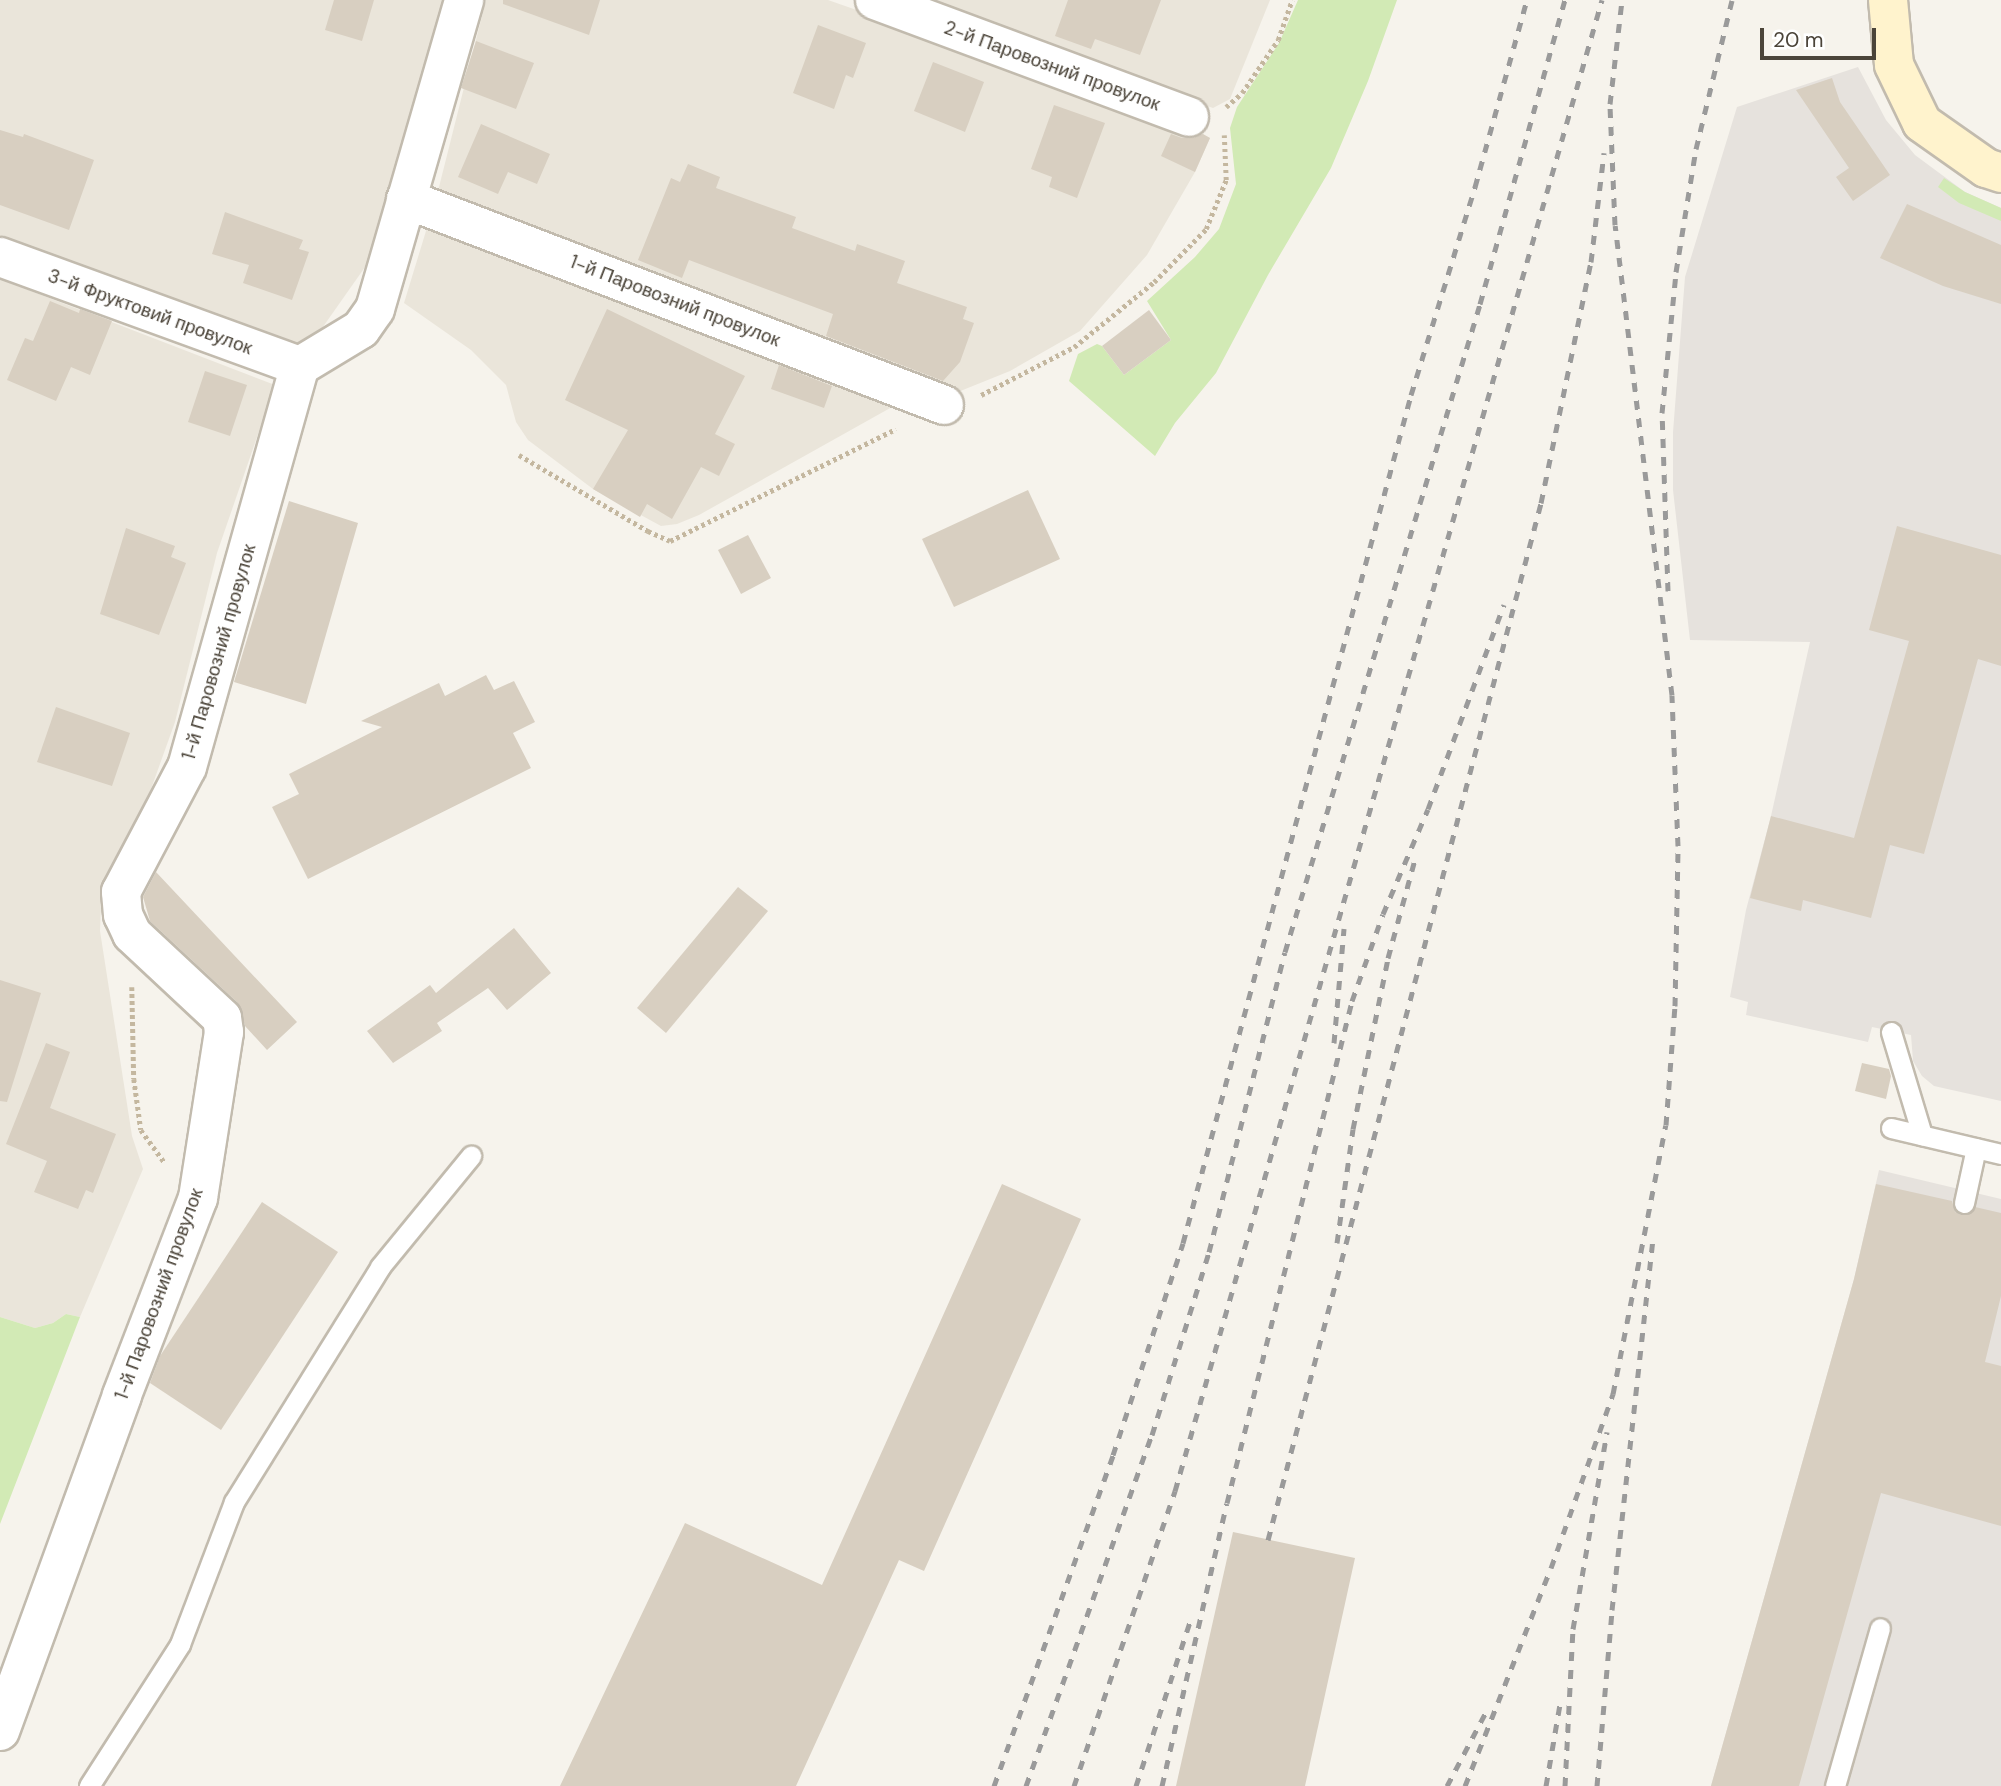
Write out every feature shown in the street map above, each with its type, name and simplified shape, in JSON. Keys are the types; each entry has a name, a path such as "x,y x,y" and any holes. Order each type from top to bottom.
{"main road":[{"path":"1888,0 1895,65 1922,123 1986,168 2001,173"}],"street":[{"path":"300,366 361,329 374,309 464,0"},
{"name":"2-й Паровозний провулок","path":"874,0 1189,117"},
{"name":"1-й Паровозний провулок","path":"406,198 944,405"},
{"name":"3-й Фруктовий провулок","path":"0,257 300,366"},
{"name":"1-й Паровозний провулок","path":"0,1731 122,1395 198,1198 223,1032 222,1018 132,934 123,915 121,891 187,767 300,366"}],"lane":[{"path":"1891,1032 1922,1135"},
{"path":"1891,1128 2001,1154"},
{"path":"1964,1203 1976,1148"},
{"path":"89,1786 180,1644 234,1502 380,1267 471,1156"},
{"path":"1835,1786 1880,1628"}],"path":[{"path":"1189,117 1219,113 1242,93 1278,40 1292,0"},
{"path":"132,934 134,1079 141,1130 161,1161 202,1177"}],"shaded area":[{"path":"0,0 444,0 370,260 313,341 292,349 0,238"},
{"path":"486,0 828,0 1176,122 1210,138 1195,172 1147,255 1080,331 1010,371 948,396 892,407 699,515 677,524 661,526 593,489 528,440 516,422 506,385 471,350 404,303 437,195"},
{"path":"903,0 1270,0 1230,99 1213,108"},
{"path":"1858,67 1886,120 1915,155 1965,192 2001,208 2001,1101 1934,1086 1922,1076 1913,1061 1911,1035 1872,1027 1868,1042 1746,1015 1748,1002 1730,997 1746,910 1771,816 1810,642 1690,640 1673,490 1673,432 1685,277 1737,107"},
{"path":"0,279 275,385 217,553 175,722 151,789 101,903 100,931 132,1136 143,1169 80,1317 66,1314 53,1323 35,1328 0,1317"},
{"path":"1879,1170 2001,1199 2001,1786 1711,1786 1854,1279"}],"green space":[{"path":"1298,0 1397,0 1368,81 1331,168 1268,275 1216,373 1175,423 1155,456 1069,381 1078,354 1097,344 1102,346 1124,375 1171,340 1147,301 1195,257 1219,229 1236,184 1230,128 1237,107 1279,43"},
{"path":"1944,178 1965,192 2001,208 2001,221 1959,203 1938,187"},
{"path":"66,1314 80,1317 0,1524 0,1317 35,1328 53,1323"}],"building":[{"path":"334,0 374,0 362,41 325,30"},
{"path":"503,0 600,0 589,35 503,4"},
{"path":"1068,0 1161,0 1140,55 1095,39 1091,49 1055,36"},
{"path":"818,25 866,43 853,78 846,75 834,109 793,93"},
{"path":"476,41 534,63 516,109 461,88"},
{"path":"933,62 984,82 965,132 914,111"},
{"path":"1832,78 1840,102 1890,175 1853,201 1836,177 1849,168 1796,90"},
{"path":"1054,105 1105,123 1077,198 1049,187 1052,177 1031,169"},
{"path":"481,124 550,154 537,184 508,172 498,194 458,177"},
{"path":"0,130 23,137 24,134 94,160 69,230 0,205"},
{"path":"1171,134 1193,138 1203,134 1210,138 1195,172 1161,156"},
{"path":"688,164 720,177 716,188 796,217 792,228 855,251 857,244 905,261 897,283 967,307 963,319 974,323 960,362 943,381 826,336 833,314 689,260 682,278 638,260 671,178 680,182"},
{"path":"1907,204 2001,245 2001,304 1943,286 1880,258"},
{"path":"225,212 303,240 299,249 309,252 292,300 243,283 249,265 212,254"},
{"path":"50,301 79,313 80,309 112,321 90,375 71,367 56,401 7,380 25,338 33,341"},
{"path":"607,309 745,376 715,434 735,444 719,476 701,467 672,519 647,504 640,517 593,489 628,430 565,400"},
{"path":"1149,310 1171,340 1124,375 1102,346"},
{"path":"779,365 832,386 824,408 771,389"},
{"path":"205,371 247,385 230,436 188,422"},
{"path":"1028,490 1060,559 954,607 922,539"},
{"path":"289,501 358,523 306,704 234,682"},
{"path":"1897,526 2001,555 2001,666 1978,659 1924,854 1890,845 1871,918 1803,900 1801,911 1750,898 1771,816 1854,838 1909,641 1869,630"},
{"path":"126,528 175,546 171,557 186,563 159,635 100,614"},
{"path":"748,535 771,578 741,594 718,550"},
{"path":"486,675 494,690 514,681 535,722 513,733 531,768 308,879 272,807 299,794 289,774 382,727 361,721 439,683 445,696"},
{"path":"56,707 130,733 112,786 37,762"},
{"path":"156,872 297,1022 267,1050 245,1026 237,1002 150,921 143,897"},
{"path":"738,887 768,911 666,1033 637,1008"},
{"path":"514,928 551,973 507,1010 488,988 437,1023 442,1031 393,1063 367,1031 430,985 436,993"},
{"path":"0,980 41,993 7,1102 0,1101"},
{"path":"46,1043 70,1052 50,1108 116,1134 93,1193 86,1190 78,1209 34,1192 47,1161 6,1144"},
{"path":"1862,1063 1889,1069 1891,1076 1886,1099 1855,1091"},
{"path":"1002,1184 1081,1219 924,1571 899,1560 796,1786 560,1786 685,1523 822,1585"},
{"path":"1876,1184 1952,1201 1955,1212 1961,1215 1968,1214 1975,1207 2001,1213 2001,1296 1985,1362 2001,1366 2001,1526 1881,1493 1799,1786 1711,1786 1854,1279"},
{"path":"262,1202 338,1252 221,1430 150,1383 160,1356"},
{"path":"1233,1532 1355,1558 1305,1786 1176,1786"}],"railway":[{"path":"994,1786 1113,1455 1183,1243 1411,395 1475,187 1527,0"},
{"path":"1026,1786 1152,1435 1209,1252 1285,952 1480,304 1565,0"},
{"path":"1074,1786 1175,1491 1602,0"},
{"path":"1465,1786 1551,1568 1613,1394 1666,1125 1675,1006 1678,846 1672,695 1615,225 1610,104 1622,0"},
{"path":"1668,591 1662,413 1676,272 1696,149 1732,0"},
{"path":"1268,1540 1541,503 1591,262 1604,153"},
{"path":"1162,1786 1227,1503 1352,1001 1383,914 1428,809 1504,605"},
{"path":"1337,1243 1353,1129 1388,958 1415,859"},
{"path":"1334,1043 1344,928"},
{"path":"1597,1786 1612,1610 1653,1236"},
{"path":"1565,1786 1573,1629 1607,1432"},
{"path":"1136,1786 1192,1616"},
{"path":"1546,1786 1561,1698"},
{"path":"1447,1786 1486,1712"}]}
